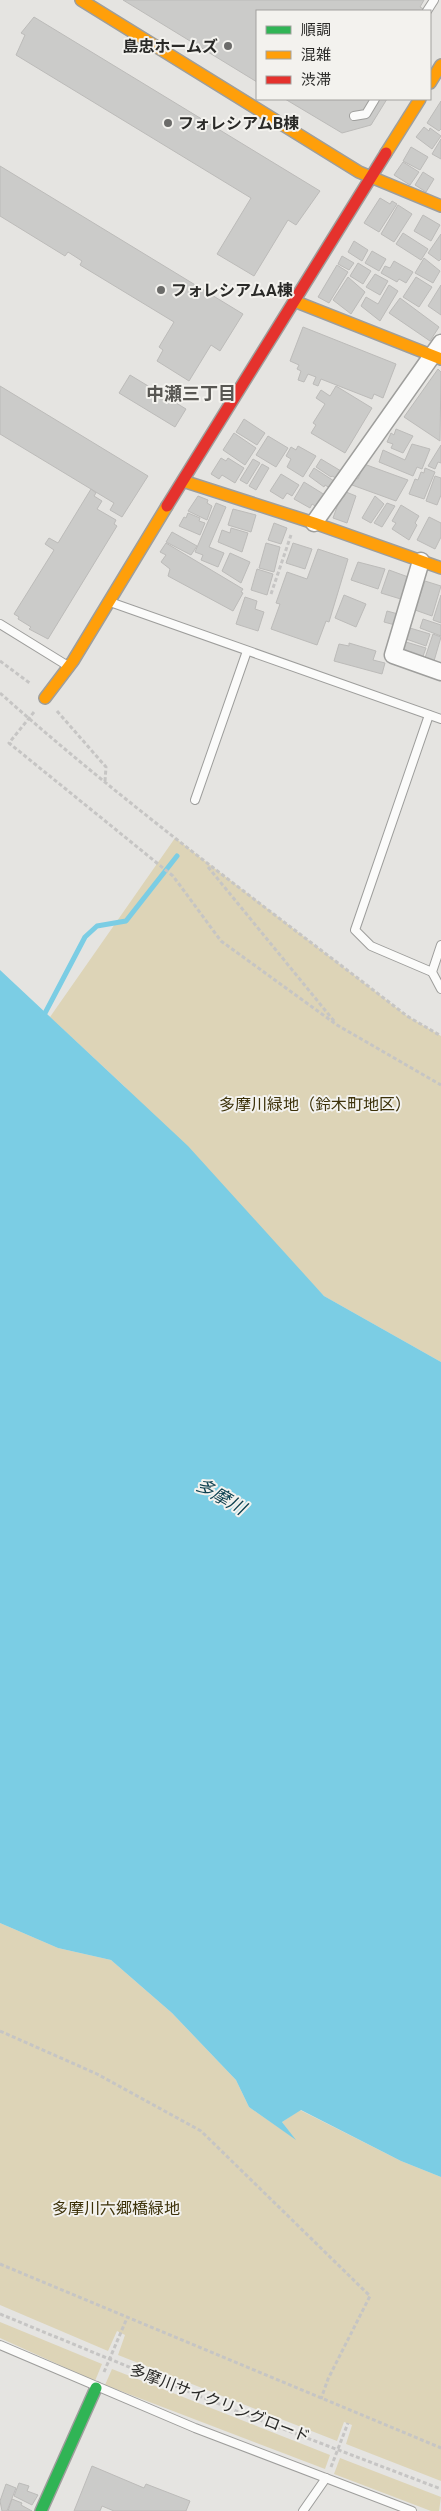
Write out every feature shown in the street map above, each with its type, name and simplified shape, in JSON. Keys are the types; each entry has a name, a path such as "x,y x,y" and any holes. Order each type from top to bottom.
{"street":[{"path":"81,0 370,178 441,206"},
{"path":"46,698 70,667 419,100"},
{"path":"294,301 438,352 314,523"},
{"path":"183,481 314,523 441,568"},
{"path":"421,561 393,655 441,672"},
{"path":"41,2511 96,2388"}],"lane":[{"path":"354,116 366,114 374,100"},
{"path":"109,602 441,719"},
{"path":"0,624 70,667"},
{"path":"195,800 248,650"},
{"path":"429,715 355,930 371,946 432,972 441,989"},
{"path":"432,972 441,946"},
{"path":"0,2345 96,2388 194,2428 328,2474 412,2511"},
{"path":"303,2511 328,2474"}],"path":[{"path":"271,594 297,518"},
{"path":"0,662 26,681 40,688"},
{"path":"0,693 105,782 204,861 407,1016 441,1036"},
{"path":"46,698 106,767 105,782"},
{"path":"29,719 9,743 174,876 221,941 338,1025 441,1084"},
{"path":"204,861 338,1025"},
{"path":"0,2031 97,2074 201,2131 370,2296 328,2379 321,2399"},
{"path":"0,2264 441,2448"},
{"name":"多摩川サイクリングロード","path":"0,2314 109,2360 441,2489"},
{"path":"106,2368 127,2318"},
{"path":"328,2474 348,2423"}],"green space":[{"name":"多摩川緑地（鈴木町地区）","path":"175,838 407,1016 441,1036 441,1362 324,1296 124,1086 50,1017"},
{"name":"多摩川六郷橋緑地","path":"0,1923 58,1948 111,1960 172,2013 236,2080 249,2107 294,2138 282,2122 300,2110 401,2161 441,2177 441,2481 346,2444 352,2425 344,2422 337,2441 118,2355 125,2335 117,2331 108,2351 0,2305"},
{"path":"0,2322 102,2364 95,2381 0,2338"},
{"path":"112,2369 330,2455 325,2469 105,2385"},
{"path":"340,2458 441,2497 439,2511 431,2511 334,2474"}],"water":[{"name":"多摩川","path":"0,970 188,1146 324,1296 441,1362 441,2177 401,2161 301,2110 282,2122 296,2140 249,2107 236,2080 172,2013 111,1960 58,1948 0,1923"}],"building":[{"name":"島忠ホームズ","path":"123,0 424,0 420,7 425,10 256,10 256,81"},
{"name":"フォレシアムB棟","path":"34,17 320,191 296,225 288,220 254,276 217,254 251,198 16,55 25,35 21,33"},
{"path":"287,100 386,100 371,125 342,133"},
{"path":"441,101 441,129 439,131 427,123"},
{"path":"424,127 429,131 430,128 441,136 432,149 416,137"},
{"path":"441,139 441,159 432,154"},
{"path":"411,147 428,157 420,170 403,161"},
{"path":"403,162 419,172 410,185 394,175"},
{"name":"フォレシアムA棟","path":"0,166 243,314 220,351 211,345 189,381 157,361 163,350 159,347 174,322 80,265 82,261 68,252 65,256 0,216"},
{"path":"423,172 434,179 426,192 415,185"},
{"path":"380,198 390,204 392,201 397,204 379,232 364,223"},
{"path":"398,205 412,214 394,242 381,234"},
{"path":"423,215 440,225 431,241 414,231"},
{"path":"403,233 428,249 421,260 396,244"},
{"path":"441,234 441,259 439,261 428,253"},
{"path":"354,241 368,250 362,261 348,252"},
{"path":"372,251 386,259 379,271 365,263"},
{"path":"342,256 354,263 349,270 338,264"},
{"path":"424,258 440,271 433,283 415,273"},
{"path":"394,261 413,272 406,283 399,279 397,282 381,273 385,266 390,268"},
{"path":"358,263 371,271 363,284 350,276"},
{"path":"337,265 348,272 329,303 318,297"},
{"path":"375,274 388,281 380,295 366,287"},
{"path":"348,277 365,292 351,314 333,300"},
{"path":"416,277 432,287 419,307 403,297"},
{"path":"389,285 398,291 380,321 361,306 366,297 378,304"},
{"path":"441,285 441,315 428,306"},
{"path":"400,298 439,327 430,341 389,313"},
{"path":"303,327 396,364 383,398 374,394 372,399 321,379 318,386 313,384 316,377 308,374 304,382 298,380 301,371 297,369 299,365 290,361"},
{"path":"438,369 441,372 440,441 404,417"},
{"path":"130,375 186,409 175,427 119,393"},
{"path":"0,386 148,476 122,517 110,510 114,503 0,434"},
{"path":"336,386 372,408 345,453 311,433 316,425 313,423 325,404 316,398 321,390 330,396"},
{"path":"244,419 265,433 257,445 236,432"},
{"path":"396,429 413,436 403,453 391,448 393,444 387,442 391,433 394,435"},
{"path":"234,433 256,448 245,465 223,450"},
{"path":"268,436 288,448 276,467 256,455"},
{"path":"412,444 430,449 422,469 417,467 413,476 379,462 383,450 405,460"},
{"path":"441,445 441,463 438,462 435,469 428,466"},
{"path":"298,446 316,456 303,477 287,467 291,459 286,456 291,447 296,450"},
{"path":"221,458 226,461 228,458 244,468 235,483 222,475 219,479 211,474"},
{"path":"253,459 260,463 247,484 240,480"},
{"path":"321,459 341,471 336,478 331,477 316,467"},
{"path":"262,464 269,468 256,490 249,486"},
{"path":"364,464 408,480 396,501 352,485 355,478 358,479"},
{"path":"314,468 334,481 330,488 325,485 324,487 309,476"},
{"path":"425,468 435,472 424,499 409,494 415,479 418,480 421,472 424,473"},
{"path":"281,474 299,485 292,496 287,493 283,499 270,491"},
{"path":"435,476 441,478 441,495 437,505 426,501"},
{"path":"304,482 325,495 317,507 312,504 310,508 294,499"},
{"path":"91,489 96,493 94,496 102,501 97,509 116,520 114,524 117,526 48,639 29,629 31,627 18,619 19,617 14,614 54,550 45,544 49,538 58,543"},
{"path":"346,492 356,496 347,523 333,518 341,496 344,497"},
{"path":"198,496 208,500 207,503 212,506 207,520 188,511"},
{"path":"375,496 384,504 371,523 362,518"},
{"path":"216,503 226,507 209,547 224,553 218,567 201,560 203,555 195,552"},
{"path":"387,503 395,506 382,527 374,523"},
{"path":"401,505 419,516 415,523 417,525 409,540 392,529 396,523 392,521"},
{"path":"233,509 256,515 251,532 228,525"},
{"path":"188,513 200,518 199,521 205,523 200,535 179,526"},
{"path":"429,517 441,523 441,537 435,549 417,540"},
{"path":"274,523 287,528 281,544 268,540"},
{"path":"231,528 248,533 242,552 218,542 222,530 230,533"},
{"path":"172,532 197,546 191,555 166,542"},
{"path":"166,543 243,589 241,592 243,593 233,611 168,576 170,569 161,562 166,555 160,552"},
{"path":"266,543 280,547 274,572 259,568"},
{"path":"293,543 312,549 305,569 286,563"},
{"path":"318,549 348,559 329,622 326,621 317,645 271,629 280,604 276,603 287,572 307,579"},
{"path":"230,553 250,562 241,583 222,571"},
{"path":"358,562 385,569 378,589 351,580"},
{"path":"257,569 273,574 267,595 251,590"},
{"path":"389,570 411,578 404,600 381,593"},
{"path":"425,581 441,586 432,616 415,610"},
{"path":"344,595 366,604 356,627 335,618"},
{"path":"441,595 441,623 433,620"},
{"path":"245,597 257,601 255,609 264,612 258,631 236,624"},
{"path":"387,611 398,614 395,625 384,622"},
{"path":"423,619 441,625 441,636 420,628"},
{"path":"410,628 430,634 426,646 406,639"},
{"path":"433,634 441,637 434,661 425,658"},
{"path":"406,642 426,648 422,659 403,650"},
{"path":"349,643 376,651 373,660 385,663 382,674 334,661 339,644 349,646"},
{"path":"92,2466 144,2488 146,2484 190,2501 186,2511 114,2511 102,2506 100,2511 74,2511"},
{"path":"19,2483 29,2486 27,2491 38,2495 32,2505 14,2496"},
{"path":"6,2484 16,2488 7,2511 2,2511 0,2501"},
{"path":"12,2499 22,2503 21,2505 32,2511 8,2511"}],"waterway":[{"path":"43,1017 85,937 97,926 126,921 177,856"}],"traffic: fast":[{"path":"41,2511 96,2388"}],"traffic: slow":[{"path":"81,0 359,172 441,206"},
{"path":"431,81 441,65"},
{"path":"386,153 419,100"},
{"path":"294,301 441,359"},
{"path":"183,481 314,523 441,568"},
{"path":"45,698 73,661 167,506"}],"traffic: jam":[{"path":"167,506 386,153"}],"place":[{"name":"島忠ホームズ","path":"228,46"},
{"name":"フォレシアムB棟","path":"168,123"},
{"name":"フォレシアムA棟","path":"161,290"}],"district":[{"name":"中瀬三丁目","path":"191,393"}]}
